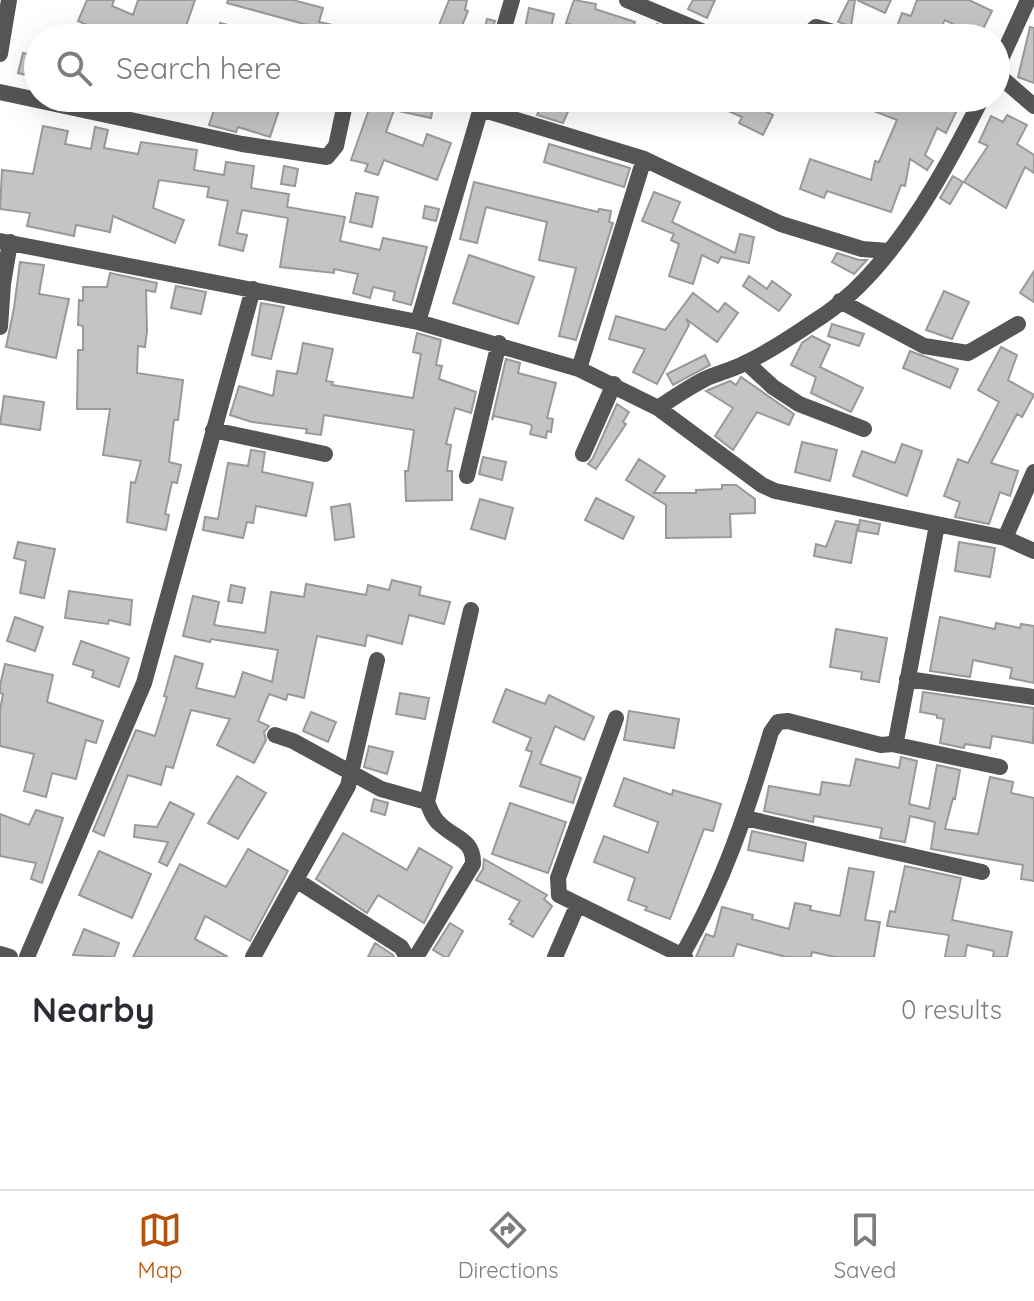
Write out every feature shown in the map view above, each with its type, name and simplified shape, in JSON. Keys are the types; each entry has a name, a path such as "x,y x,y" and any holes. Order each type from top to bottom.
{"street":[{"path":"0,54 9,0"},
{"path":"505,24 512,0"},
{"path":"627,0 684,24"},
{"path":"1010,40 1028,0"},
{"path":"1010,84 1034,106"},
{"path":"0,92 24,97"},
{"path":"93,112 242,144 327,157 336,146 343,112"},
{"path":"418,322 481,112"},
{"path":"506,112 644,159 781,224 862,249 888,251"},
{"path":"658,408 705,379 747,363 827,313 840,301 909,227 975,112"},
{"path":"579,369 644,159"},
{"path":"0,327 5,241 418,322 499,343 614,384 658,408 762,485 775,491 1005,538 1034,551"},
{"path":"27,957 144,683 253,289"},
{"path":"840,301 924,346 968,353 1018,324"},
{"path":"467,476 499,343"},
{"path":"747,363 773,387 799,404 864,429"},
{"path":"583,454 614,384"},
{"path":"213,430 325,454"},
{"path":"1005,538 1034,472"},
{"path":"892,744 896,741 937,525"},
{"path":"416,957 473,864 474,853 465,841 442,827 432,816 427,802 471,610"},
{"path":"253,957 352,774 377,660"},
{"path":"907,679 1034,697"},
{"path":"616,718 558,878 559,895 658,950 684,956 745,818 771,732 778,722 788,721 881,745 892,744 1000,767"},
{"path":"275,735 293,741 381,789 427,802"},
{"path":"745,818 982,872"},
{"path":"296,880 401,947 407,957"},
{"path":"555,957 577,906"},
{"path":"0,954 10,957"}],"building":[{"path":"87,0 114,0 112,6 133,15 138,0 195,0 187,24 85,24 78,21"},
{"path":"228,0 293,0 323,8 319,22 328,24 304,24 227,3"},
{"path":"449,0 467,0 465,10 468,11 463,24 440,24"},
{"path":"574,0 596,4 595,9 635,22 634,24 566,23"},
{"path":"693,0 715,0 707,18 688,9"},
{"path":"849,0 855,0 851,24 838,22"},
{"path":"857,0 891,0 885,13"},
{"path":"917,0 969,0 992,11 986,24 953,24 945,20 943,24 898,24 902,13 911,16"},
{"path":"529,8 554,14 552,24 526,24"},
{"path":"1030,27 1034,28 1034,83 1018,77"},
{"path":"23,53 24,53 24,75 18,73"},
{"path":"213,112 278,112 270,137 238,127 236,132 209,125"},
{"path":"368,112 393,112 386,132 423,146 427,134 451,143 437,180 384,160 378,175 365,171 368,164 351,160"},
{"path":"403,112 432,112 431,118"},
{"path":"538,112 568,112 563,123 537,115"},
{"path":"731,112 767,112 773,115 763,135 739,123 742,117"},
{"path":"876,112 956,112 946,133 937,128 925,155 933,161 927,170 910,159 905,186 901,185 891,212 827,191 824,198 800,189 810,159 871,180 875,161 879,162 897,120"},
{"path":"1007,115 1027,125 1017,144 1034,155 1034,173 1025,167 1006,208 964,182 988,146 979,142 991,116 1003,122"},
{"path":"43,126 68,131 65,144 91,149 95,127 108,130 104,148 138,154 141,142 197,150 194,170 224,175 226,162 254,166 251,188 289,194 287,207 345,217 340,241 380,250 383,238 427,247 411,305 393,300 395,292 373,287 370,298 353,293 358,274 334,269 334,273 280,267 288,218 242,210 237,233 247,235 243,251 219,245 228,201 207,197 209,187 159,180 153,208 184,220 175,243 113,216 110,232 76,225 74,236 27,226 30,213 0,209 2,170 33,174"},
{"path":"549,144 630,168 624,187 544,162"},
{"path":"284,166 298,169 295,186 281,184"},
{"path":"953,176 963,182 950,204 940,198"},
{"path":"474,182 598,212 599,209 611,211 609,222 613,223 576,340 559,336 576,268 539,260 547,222 486,207 477,243 460,239"},
{"path":"654,192 680,202 672,222 735,253 740,234 754,237 749,263 721,257 718,263 702,255 693,284 669,276 679,244 671,240 674,234 642,221"},
{"path":"356,193 378,197 372,227 350,222"},
{"path":"425,206 439,209 436,221 423,218"},
{"path":"837,253 867,260 854,274 832,262"},
{"path":"469,255 534,277 518,324 453,303"},
{"path":"20,262 44,265 39,294 69,299 56,358 6,347"},
{"path":"1034,271 1034,302 1020,293"},
{"path":"110,273 157,283 155,292 146,290 147,331 145,347 138,346 137,373 183,380 169,462 181,465 177,483 172,482 165,514 169,515 166,530 127,522 131,482 135,483 141,461 103,455 110,409 77,409 78,350 83,350 83,326 78,325 79,300 83,301 83,287 107,287"},
{"path":"749,276 767,289 772,281 791,295 779,311 743,286"},
{"path":"176,286 206,292 201,314 171,308"},
{"path":"944,291 969,302 952,339 926,330"},
{"path":"693,293 718,312 725,303 738,313 717,342 686,319 689,325 657,384 633,372 645,349 609,339 616,316 665,330"},
{"path":"261,303 284,307 271,359 252,355"},
{"path":"832,324 864,334 859,346 828,336"},
{"path":"417,333 441,340 436,365 442,366 439,379 476,392 471,413 455,408 446,444 451,445 447,471 452,471 452,500 406,501 405,471 408,471 414,430 324,415 321,435 306,433 307,429 252,422 230,415 239,386 273,396 277,371 297,374 303,343 333,349 326,381 333,382 332,385 413,398 421,354 413,352"},
{"path":"812,336 830,345 820,367 863,388 851,412 811,393 816,377 791,365 802,343"},
{"path":"1001,347 1017,355 1008,380 1034,395 1022,417 1017,414 991,463 1018,471 1010,496 1000,492 989,524 955,517 960,502 944,496 958,459 968,463 999,402 978,390"},
{"path":"910,351 958,369 950,388 903,368"},
{"path":"705,355 710,365 673,385 667,374"},
{"path":"506,359 520,363 518,373 556,383 547,418 553,419 551,432 547,431 546,438 530,434 532,426 529,424 494,416 492,420"},
{"path":"741,377 794,414 789,425 757,412 733,450 715,436 733,408 706,391 730,381 736,385"},
{"path":"4,396 44,402 40,430 0,424"},
{"path":"617,404 629,412 623,422 626,424 596,469 588,464"},
{"path":"802,442 837,450 830,481 795,472"},
{"path":"902,444 922,451 907,496 853,476 862,451 895,463"},
{"path":"251,450 265,452 262,472 313,483 306,516 256,506 253,523 247,522 243,538 203,530 205,517 218,519 228,463 248,466"},
{"path":"483,457 506,462 502,480 479,474"},
{"path":"639,459 665,476 654,493 696,493 696,490 736,485 755,499 755,513 730,514 731,537 666,538 666,505 626,480"},
{"path":"596,498 634,517 623,539 585,520"},
{"path":"480,499 513,508 505,539 471,529"},
{"path":"350,504 354,537 335,540 331,507"},
{"path":"860,520 880,524 878,534 858,531"},
{"path":"836,521 858,525 851,563 814,556 816,544 826,547"},
{"path":"18,542 55,549 44,598 20,593 26,561 14,558"},
{"path":"959,542 995,548 990,577 955,571"},
{"path":"392,580 421,587 419,595 450,602 444,624 409,615 402,644 367,635 365,646 317,636 304,698 288,694 286,700 269,694 258,721 269,726 264,732 266,740 254,763 217,745 230,719 191,710 173,768 166,766 161,785 128,775 104,836 93,831 136,730 155,736 175,656 203,664 196,688 235,697 243,672 272,682 278,650 183,636 193,596 219,602 214,625 265,633 271,592 304,597 306,584 366,595 368,585 389,590"},
{"path":"231,585 245,588 242,603 228,601"},
{"path":"69,591 132,600 130,625 109,620 108,624 65,618"},
{"path":"15,617 43,627 35,651 7,641"},
{"path":"940,617 995,629 996,623 1020,628 1021,624 1034,626 1034,683 1010,678 1012,668 973,660 970,677 930,671"},
{"path":"836,629 887,638 879,682 861,679 862,672 830,667"},
{"path":"81,641 129,658 119,687 92,677 94,671 73,664"},
{"path":"5,664 53,675 47,702 103,721 96,743 86,740 76,779 52,773 46,797 24,791 34,754 0,746 3,694 0,693 0,685"},
{"path":"506,689 545,704 549,695 594,717 584,740 555,726 540,764 581,778 573,803 520,786 532,752 526,750 531,738 493,722"},
{"path":"923,692 1034,708 1033,743 992,736 990,748 965,744 964,748 940,743 944,719 920,712"},
{"path":"400,693 429,698 425,719 396,714"},
{"path":"629,711 679,719 674,748 624,740"},
{"path":"311,712 336,722 328,742 303,731"},
{"path":"369,746 393,752 387,774 364,767"},
{"path":"901,757 917,761 909,804 929,809 937,765 960,770 945,829 978,834 990,777 1013,782 1011,793 1034,798 1034,881 1021,879 1023,865 931,849 935,822 910,816 905,842 880,838 882,828 814,816 813,822 764,811 769,786 820,795 822,782 850,786 856,759 899,768"},
{"path":"237,776 266,793 238,839 208,823"},
{"path":"624,778 672,795 673,790 721,804 713,831 704,829 670,919 628,900 635,878 594,862 604,836 648,853 658,822 614,806"},
{"path":"374,799 388,803 385,815 371,811"},
{"path":"170,802 194,814 167,866 159,862 168,842 134,837 135,825 157,827"},
{"path":"510,803 566,822 548,873 492,854"},
{"path":"36,810 63,818 42,883 31,879 36,863 0,856 0,814 29,825"},
{"path":"752,831 806,843 803,861 748,850"},
{"path":"343,833 407,870 419,848 452,867 424,923 378,895 367,913 316,879"},
{"path":"248,849 288,871 250,941 205,916 195,939 228,957 133,957 180,864 226,887"},
{"path":"99,851 151,874 132,918 79,895"},
{"path":"484,859 547,895 544,899 552,906 533,937 510,924 513,921 509,919 520,901 476,880 483,869"},
{"path":"905,866 961,878 952,920 1012,932 1007,957 993,957 994,951 967,945 965,957 945,957 949,935 887,926 890,911 895,912"},
{"path":"849,868 874,872 865,920 880,922 874,957 835,957 812,952 811,957 786,957 737,944 733,957 696,957 706,934 714,937 722,907 789,929 795,903 811,906 810,910 840,916"},
{"path":"450,923 463,931 448,957 445,957 433,950"},
{"path":"84,929 119,943 114,957 73,955"},
{"path":"375,943 393,955 394,957 368,957"}]}
